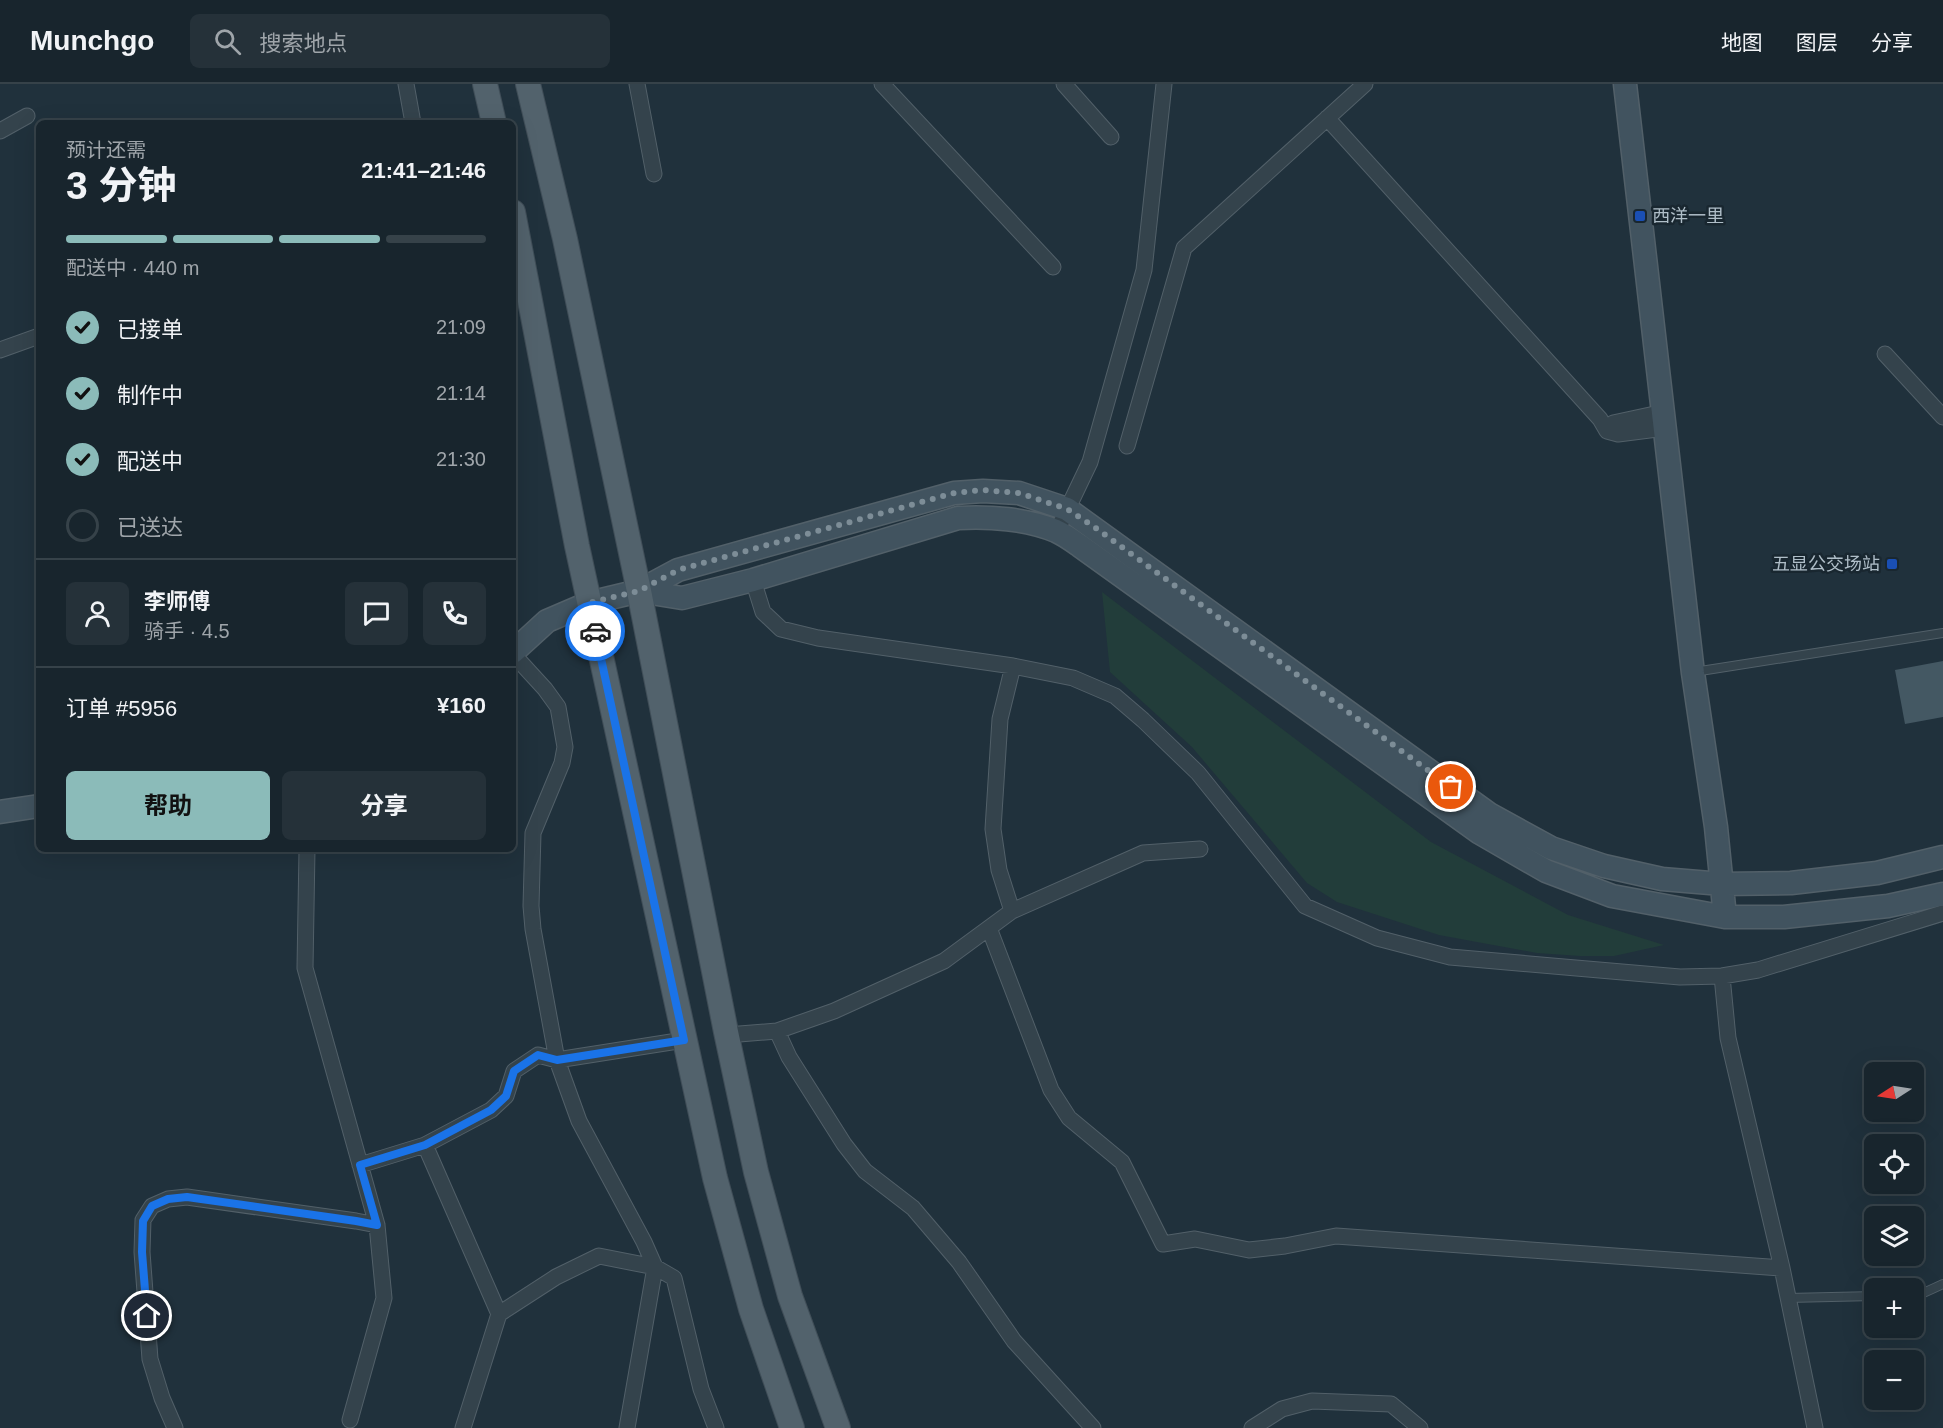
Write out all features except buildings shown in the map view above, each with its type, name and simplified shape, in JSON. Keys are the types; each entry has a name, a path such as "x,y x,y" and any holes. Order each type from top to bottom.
{"main road":[{"path":"485,84 493,120"},
{"path":"528,84 565,239 639,591 756,1172 790,1296 838,1428"},
{"path":"1625,84 1693,673 1716,827 1725,917"},
{"path":"516,227 589,603 715,1178 745,1287 792,1428"},
{"path":"516,650 547,621 589,603 639,591 678,570 954,493 983,490 1019,493 1067,509 1489,814 1551,848 1604,866 1662,879 1722,884 1791,883 1877,873 1943,857"},
{"path":"639,591 682,598 753,580 958,518 982,517 1016,521 1057,531 1080,546 1480,833 1546,871 1612,896 1725,917 1784,917 1865,909 1943,894"},
{"path":"0,812 36,806"}],"street":[{"path":"406,84 412,120"},
{"path":"637,84 654,174"},
{"path":"882,84 1053,267"},
{"path":"1064,84 1111,137"},
{"path":"1057,531 1090,462 1144,270 1164,84"},
{"path":"1127,446 1184,248 1365,84"},
{"path":"0,131 27,116"},
{"path":"1327,118 1600,419 1607,431 1618,434 1665,420"},
{"path":"0,350 36,337"},
{"path":"1885,354 1943,417"},
{"path":"753,580 763,612 781,629 829,640 1013,666 1073,678 1115,696 1198,773 1305,906 1377,938 1450,957 1680,977 1722,976 1758,970 1943,914"},
{"path":"516,656 558,707 565,747 562,763 533,833 532,844 533,929 557,1060 579,1121 655,1267 627,1428"},
{"path":"1012,911 999,870 993,829 1000,719 1013,666"},
{"path":"727,1035 777,1031 834,1011 944,961 1012,911 1143,853 1200,849"},
{"path":"307,852 305,968 377,1225 384,1298 350,1420"},
{"path":"989,928 1051,1090 1069,1118 1122,1162 1162,1244 1195,1239 1249,1250 1336,1236 1782,1268"},
{"path":"1722,976 1728,1038 1782,1268 1815,1428"},
{"path":"777,1031 789,1057 844,1144 865,1171 913,1208 959,1262 1014,1341 1093,1428"},
{"path":"360,1165 425,1145 491,1110 506,1096 514,1071 538,1055 557,1060 684,1040"},
{"path":"425,1145 499,1314"},
{"path":"175,1428 162,1398 150,1359 142,1241 143,1221 152,1206 168,1199 187,1197 377,1225"},
{"path":"463,1428 499,1314 556,1276 599,1256 655,1267 674,1278 701,1389 716,1428"},
{"path":"1252,1428 1282,1409 1312,1401 1391,1404 1420,1428"}],"lane":[{"path":"1693,673 1943,633"},
{"path":"1924,1293 1943,1284"},
{"path":"1788,1298 1864,1296"}],"green space":[{"path":"1102,592 1431,842 1568,915 1664,945 1614,956 1537,953 1439,935 1337,902 1307,883 1192,747 1110,672"}],"way so far":[{"path":"595,631 589,603 639,591 678,570 954,493 983,490 1019,493 1067,509 1093,526 1451,787"}],"place":[{"name":"西洋一里","path":"1640,216"},
{"name":"五显公交场站","path":"1892,564"}],"route":[{"path":"147,1316 142,1252 143,1221 152,1206 168,1199 187,1197 377,1225 360,1165 425,1145 491,1110 506,1096 514,1071 538,1055 557,1060 684,1040 595,631"}]}
